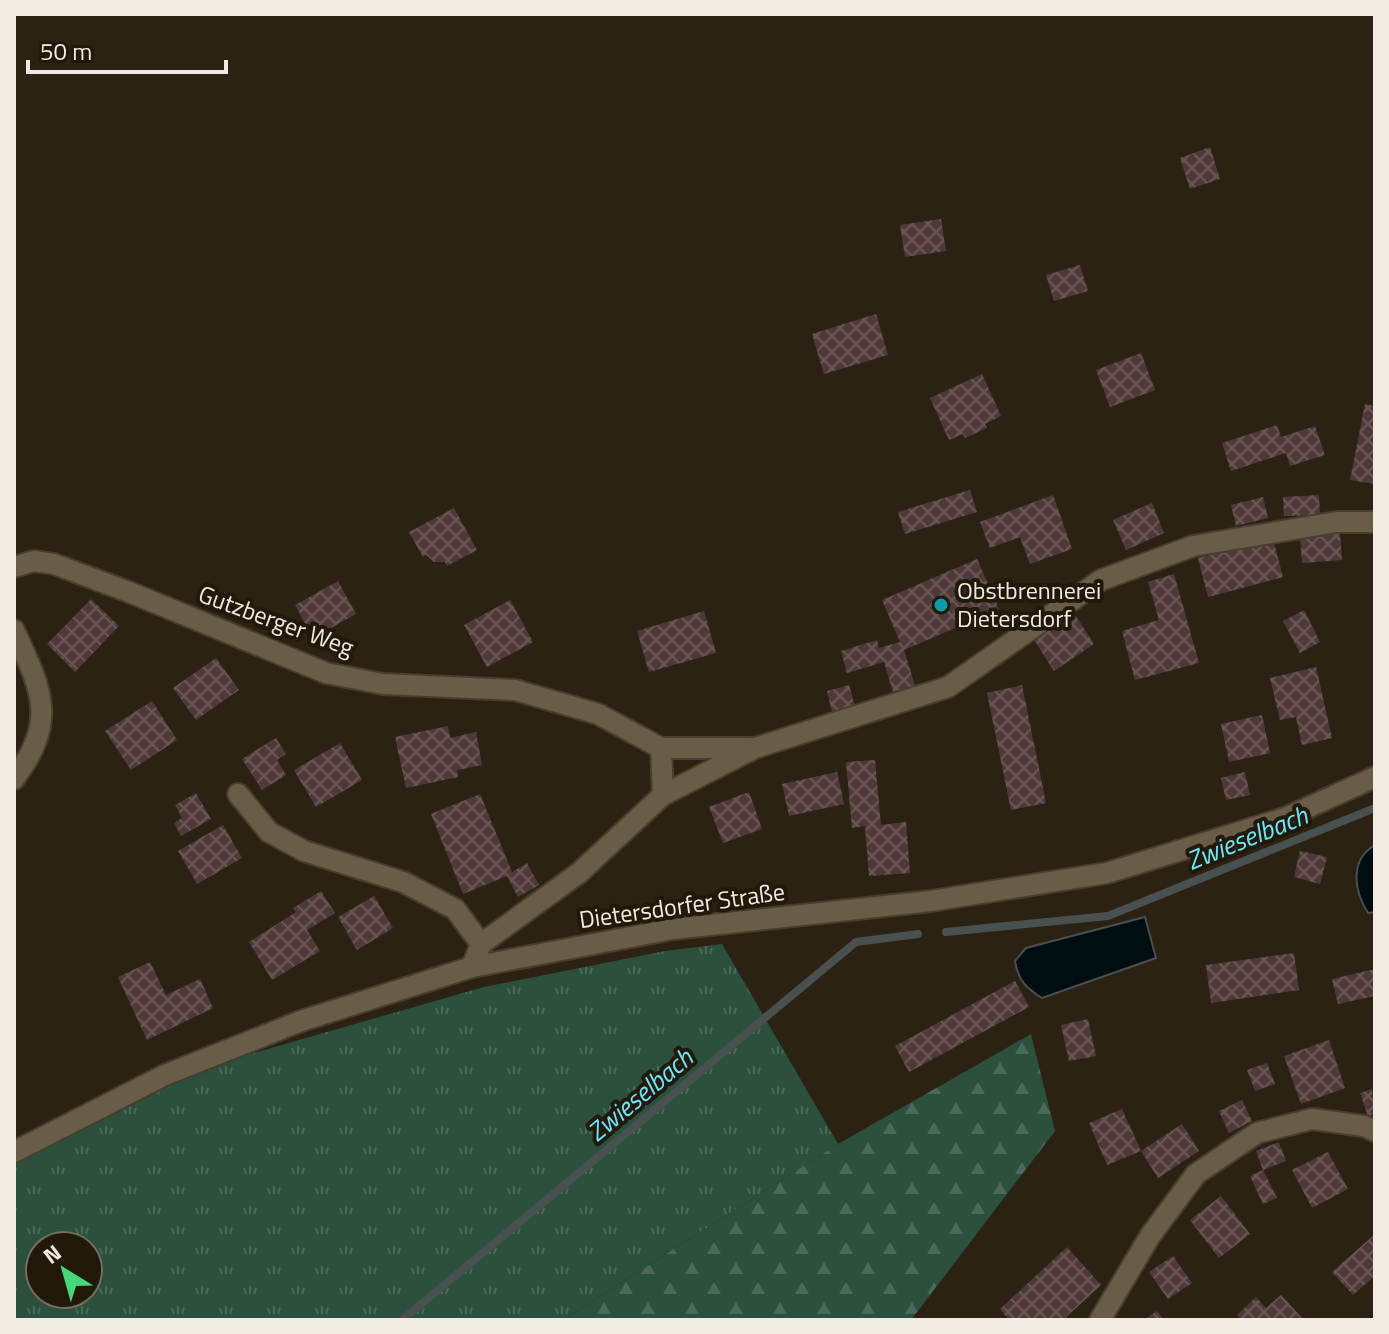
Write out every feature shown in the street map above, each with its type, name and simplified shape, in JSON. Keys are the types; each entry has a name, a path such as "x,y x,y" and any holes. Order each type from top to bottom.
{"street":[{"path":"472,967 481,944 579,873 663,795 755,748 948,687 1101,580 1193,546 1337,522 1375,522"},
{"name":"Gutzberger Weg","path":"14,567 34,561 54,564 326,673 383,684 515,690 598,714 661,748 755,748"},
{"path":"14,630 39,685 42,718 32,755 14,779"},
{"path":"661,748 663,795"},
{"name":"Dietersdorfer Straße","path":"14,1152 165,1075 301,1021 472,967 673,929 931,901 1107,873 1285,818 1375,777"},
{"path":"238,794 269,832 304,851 403,882 455,909 481,944"},
{"path":"1100,1320 1150,1236 1196,1174 1257,1133 1312,1119 1364,1126 1375,1131"}],"green space":[{"path":"722,944 838,1144 563,1320 14,1320 14,1143 121,1091 484,987 665,951"},
{"path":"1031,1034 1055,1131 911,1320 563,1320 838,1144"}],"shaded area":[{"path":"1375,845 1375,912 1368,913 1356,876 1361,859"},
{"path":"1145,917 1156,958 1042,998 1027,987 1018,973 1015,961 1026,948"}],"building":[{"path":"1210,147 1220,179 1190,189 1180,158"},
{"path":"941,219 946,251 905,257 900,225"},
{"path":"1080,265 1088,291 1054,301 1046,275"},
{"path":"876,314 888,355 824,374 812,334"},
{"path":"1141,353 1155,390 1110,407 1096,370"},
{"path":"982,374 1001,416 985,424 987,428 965,438 963,434 949,440 930,398"},
{"path":"1365,404 1375,406 1375,484 1350,480"},
{"path":"1277,425 1281,437 1315,426 1325,455 1290,466 1286,453 1231,471 1222,443"},
{"path":"970,490 977,512 905,534 898,512"},
{"path":"1053,495 1072,549 1030,564 1020,537 990,548 980,522"},
{"path":"1319,495 1320,515 1284,516 1283,497"},
{"path":"1263,497 1268,518 1236,526 1231,505"},
{"path":"1152,503 1164,533 1126,550 1113,520"},
{"path":"454,508 477,550 447,566 445,562 434,562 426,555 423,557 409,532"},
{"path":"1340,532 1342,560 1302,563 1300,535"},
{"path":"1273,539 1283,577 1208,597 1198,558"},
{"name":"Obstbrennerei Dietersdorf","path":"977,559 999,609 904,650 915,686 893,692 884,662 847,673 841,651 877,640 879,648 900,642 882,600"},
{"path":"1174,574 1199,663 1135,680 1122,631 1159,620 1148,582"},
{"path":"338,581 356,614 313,638 295,605"},
{"path":"91,599 119,626 75,672 47,644"},
{"path":"510,600 533,642 487,667 464,625"},
{"path":"1304,610 1320,642 1300,653 1283,621"},
{"path":"704,611 716,653 649,672 637,631"},
{"path":"1074,613 1094,644 1054,671 1034,640"},
{"path":"216,658 239,690 196,720 173,688"},
{"path":"1316,667 1332,738 1302,745 1296,717 1280,720 1270,678"},
{"path":"849,685 856,710 833,716 827,691"},
{"path":"1022,685 1046,803 1011,810 987,693"},
{"path":"152,701 177,740 131,770 105,731"},
{"path":"1262,715 1270,753 1229,762 1221,724"},
{"path":"448,726 450,738 476,732 482,765 457,770 458,777 406,788 395,737"},
{"path":"276,738 286,754 277,760 286,775 262,790 242,759"},
{"path":"340,743 362,780 316,807 294,770"},
{"path":"875,760 881,825 906,822 910,873 869,876 865,826 852,828 846,762"},
{"path":"837,772 844,804 789,816 782,784"},
{"path":"1245,772 1250,795 1226,800 1221,778"},
{"path":"749,792 762,829 723,843 709,807"},
{"path":"196,793 211,819 181,836 174,823 182,818 175,805"},
{"path":"480,794 512,872 527,863 539,885 518,897 507,876 463,894 431,814"},
{"path":"223,825 242,858 197,884 178,851"},
{"path":"1300,851 1327,857 1320,884 1294,877"},
{"path":"321,891 335,913 307,930 320,951 272,980 249,942 296,912 293,908"},
{"path":"374,896 393,928 357,950 338,917"},
{"path":"1294,953 1299,990 1211,1003 1206,965"},
{"path":"150,962 166,995 200,979 213,1008 147,1040 118,977"},
{"path":"1375,969 1375,996 1338,1004 1332,979"},
{"path":"1015,981 1029,1007 909,1072 895,1046"},
{"path":"1088,1019 1096,1056 1069,1061 1061,1025"},
{"path":"1329,1040 1345,1088 1301,1104 1284,1056"},
{"path":"1267,1063 1275,1084 1255,1091 1247,1070"},
{"path":"1372,1089 1375,1114 1368,1116 1360,1093"},
{"path":"1242,1100 1252,1121 1229,1133 1219,1111"},
{"path":"1122,1109 1141,1151 1107,1165 1089,1123"},
{"path":"1182,1124 1199,1151 1158,1178 1141,1151"},
{"path":"1279,1142 1286,1161 1263,1170 1256,1151"},
{"path":"1328,1152 1348,1189 1312,1208 1292,1170"},
{"path":"1263,1170 1277,1198 1263,1204 1250,1176"},
{"path":"1221,1196 1250,1234 1219,1258 1190,1220"},
{"path":"1375,1234 1375,1276 1353,1295 1332,1272"},
{"path":"1067,1247 1101,1285 1063,1320 1009,1320 1000,1309"},
{"path":"1173,1256 1192,1283 1168,1299 1149,1272"},
{"path":"1281,1295 1301,1320 1242,1320 1237,1315 1256,1297 1266,1308"},
{"path":"1157,1311 1164,1320 1144,1320"}],"waterway":[{"name":"Zwieselbach","path":"946,932 1108,916 1375,808"},
{"name":"Zwieselbach","path":"402,1320 856,942 918,934"}],"place":[{"name":"Obstbrennerei Dietersdorf","path":"941,605"}]}
